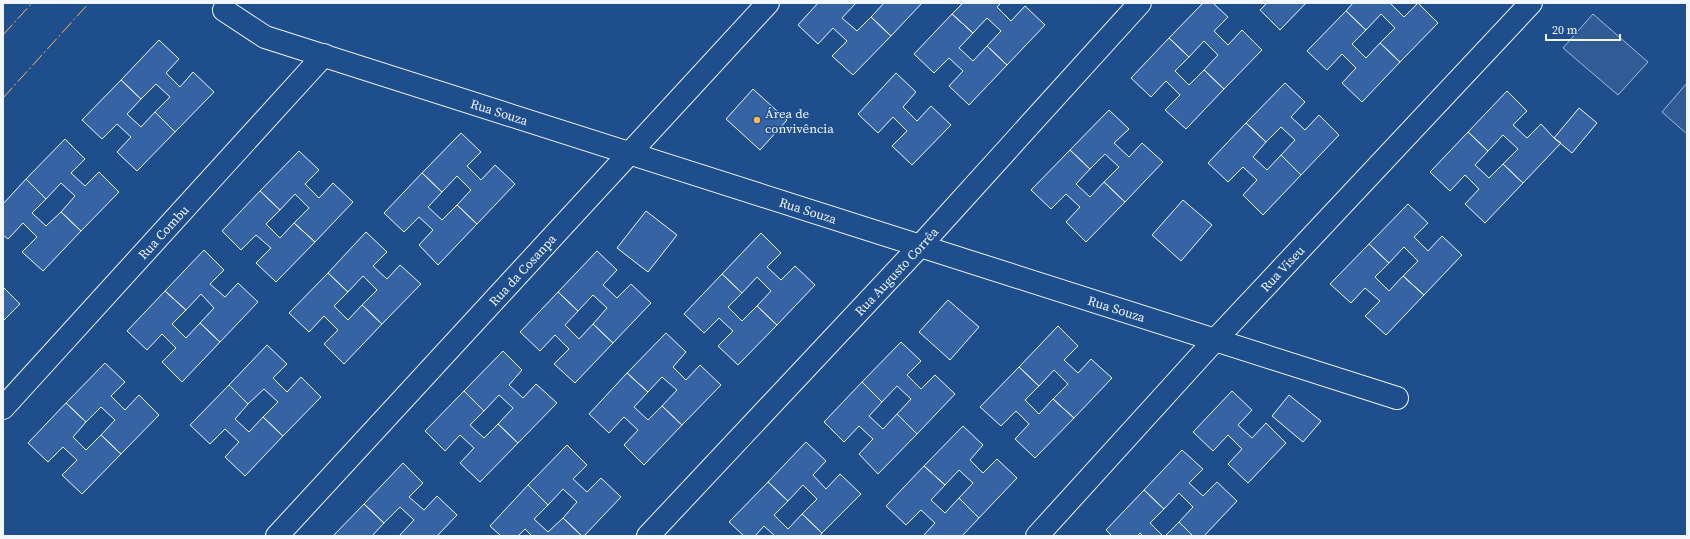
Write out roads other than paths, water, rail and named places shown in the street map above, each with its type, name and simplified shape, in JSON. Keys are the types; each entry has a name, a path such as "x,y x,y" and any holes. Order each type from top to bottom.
{"street":[{"name":"Rua da Cosanpa","path":"277,536 768,3"},
{"name":"Rua Augusto Corrêa","path":"648,536 920,246 1140,3"},
{"name":"Rua Viseu","path":"1036,536 1215,340 1531,3"},
{"name":"Rua Souza","path":"224,10 265,37 1397,398"},
{"name":"Rua Combu","path":"3,408 324,56"}],"place":[{"name":"Área de convivência","path":"757,120"}]}
